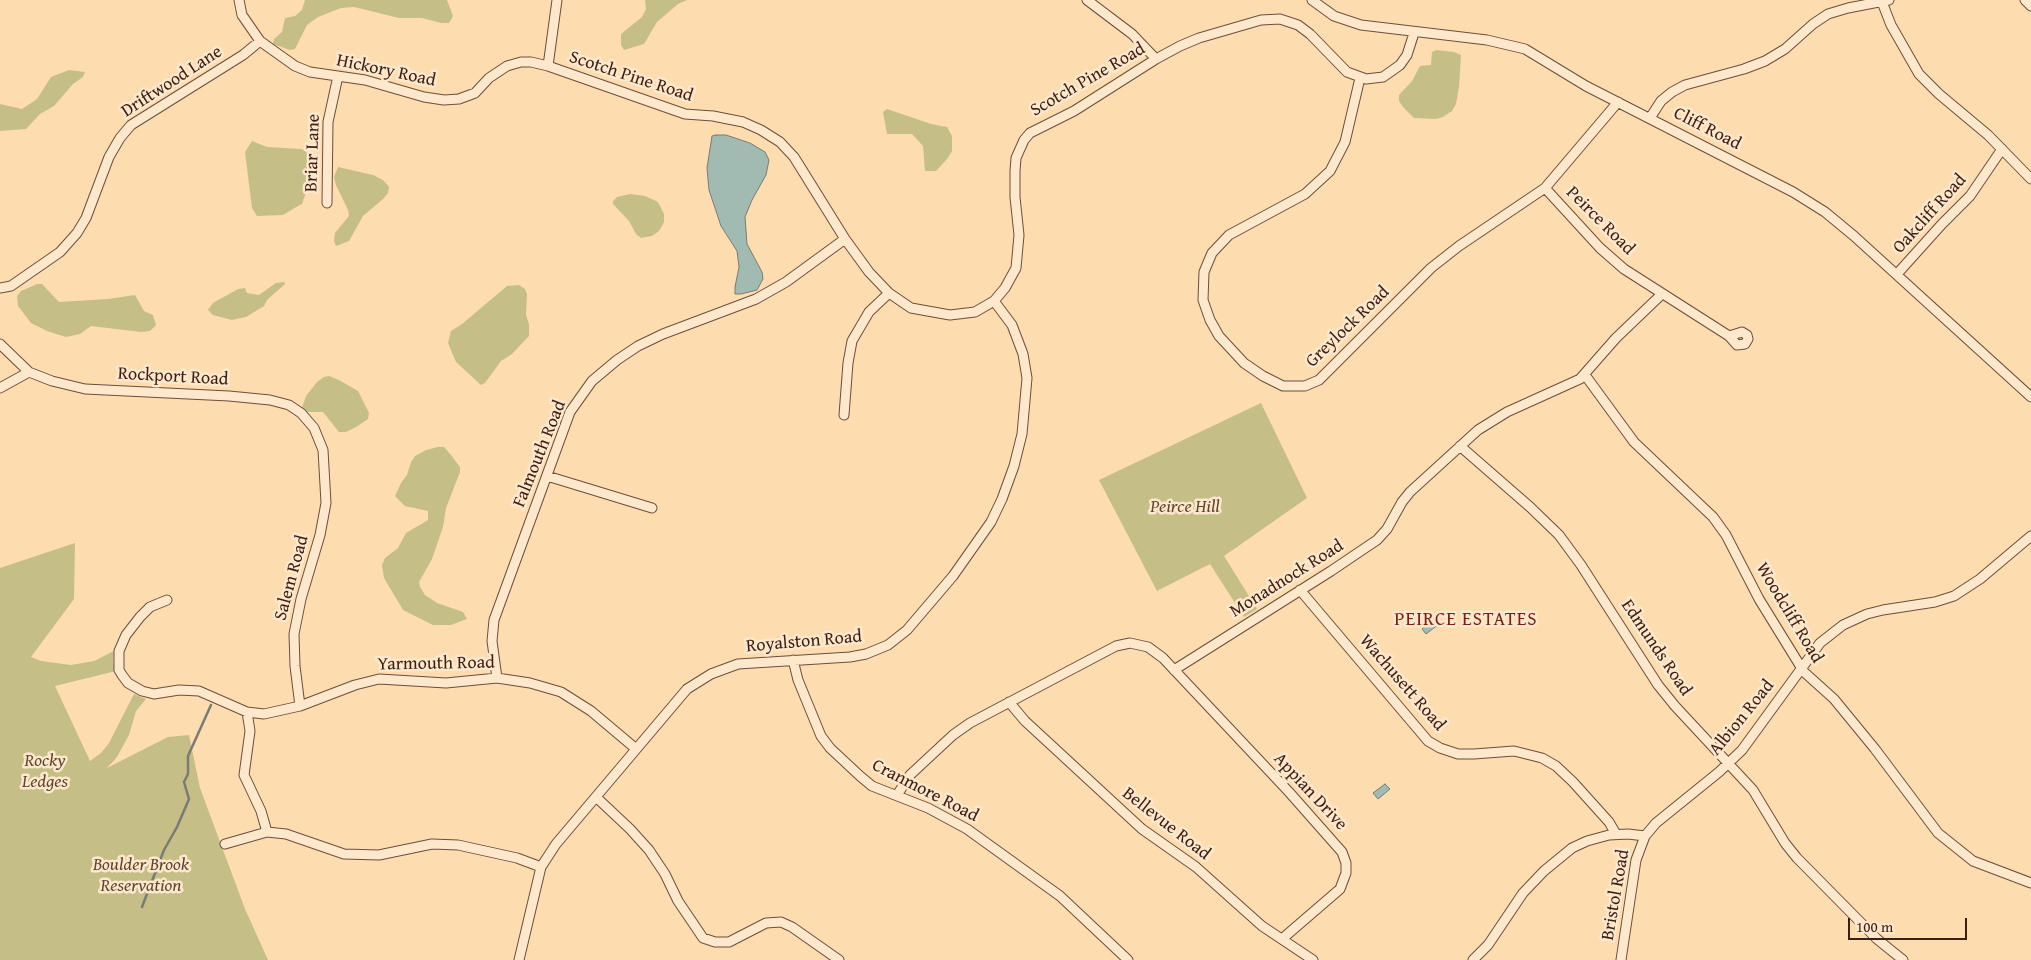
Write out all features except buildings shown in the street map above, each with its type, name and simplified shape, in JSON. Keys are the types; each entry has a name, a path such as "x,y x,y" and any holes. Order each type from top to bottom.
{"street":[{"name":"Hickory Road","path":"239,0 242,15 260,41 295,66 310,72 365,80 424,97 444,100 459,99 475,93 489,78 507,66 521,62 548,66"},
{"path":"548,66 557,0"},
{"path":"1087,0 1132,34 1156,59"},
{"name":"Cliff Road","path":"1312,0 1324,11 1346,21 1368,27 1487,40 1521,47 1543,58 1580,83 1813,204 1845,228 1898,274 2031,398"},
{"path":"2024,0 2031,6"},
{"path":"1650,118 1663,98 1678,88 1765,61 1789,46 1816,21 1833,12 1886,1 1890,25 1919,74 1934,90 1978,126 2031,179"},
{"name":"Scotch Pine Road","path":"548,66 685,114 713,116 742,122 761,130 780,142 794,157 845,239 869,272 889,293 911,308 950,314 975,312 994,301 1005,288 1016,268 1019,235 1015,197 1015,171 1016,158 1024,140 1030,133 1074,111 1156,59 1199,38 1260,20 1280,19 1302,27 1343,69 1360,78"},
{"path":"1360,78 1378,78 1397,68 1407,55 1414,33"},
{"name":"Driftwood Lane","path":"0,288 11,286 60,252 77,233 86,218 109,157 120,138 131,125 243,55 260,41"},
{"name":"Briar Lane","path":"327,203 328,122 338,76"},
{"name":"Greylock Road","path":"1360,78 1345,142 1337,160 1327,174 1305,194 1229,235 1215,249 1205,268 1202,300 1216,331 1238,358 1269,380 1283,386 1296,388 1308,386 1316,382 1436,264 1545,188"},
{"name":"Peirce Road","path":"1618,102 1545,188 1609,257 1662,294 1729,336"},
{"name":"Oakcliff Road","path":"1898,274 1942,224 1970,196 2002,149"},
{"name":"Falmouth Road","path":"497,678 492,641 494,620 570,412 592,382 617,360 663,334 756,299 786,282 845,239"},
{"path":"844,415 848,363 852,341 869,312 889,293"},
{"name":"Monadnock Road","path":"1174,670 1382,535 1407,495 1485,424 1570,385 1585,375 1616,338 1662,294"},
{"name":"Royalston Road","path":"519,960 541,867 556,844 680,696 705,676 744,663 856,656 866,654 894,642 940,592 991,522 1014,466 1022,434 1027,393 1027,378 1022,350 1012,325 994,301"},
{"name":"Rockport Road","path":"0,344 29,372 52,381 86,389 229,396 270,400 289,405 301,413 314,428 324,460"},
{"path":"0,388 29,372"},
{"name":"Woodcliff Road","path":"1585,375 1631,438 1652,461 1704,508 1720,526 1759,599 1802,668 1840,707 1938,833 1973,861 2031,883"},
{"name":"Edmunds Road","path":"1460,446 1530,507 1564,541 1581,564 1658,685 1753,790 1785,843 1797,858 1877,939 1903,960"},
{"name":"Salem Road","path":"300,706 295,666 294,634 300,599 316,552 325,514 326,485 324,460"},
{"path":"547,476 652,508"},
{"name":"Albion Road","path":"1645,836 1656,823 1728,763 1745,746 1820,643 1843,625 1875,612 1929,603 1954,596 1980,579 2031,536"},
{"name":"Wachusett Road","path":"1300,590 1428,741 1440,748 1458,754 1514,750 1542,758 1559,769 1573,782 1609,822 1616,834"},
{"name":"Yarmouth Road","path":"167,600 150,607 126,635 119,652 119,670 128,683 142,691 154,694 179,690 200,691 247,712 264,714 300,706 355,685 379,679 446,683 497,678 530,683 560,692 591,711 636,748"},
{"path":"897,796 910,775 957,731 1009,702 1123,644 1138,644 1151,649 1160,655 1174,670"},
{"name":"Cranmore Road","path":"793,660 808,705 826,744 868,784 928,808 955,822 1065,900 1128,960"},
{"name":"Appian Drive","path":"1174,670 1336,843 1344,856 1346,873 1338,891 1282,939"},
{"name":"Bellevue Road","path":"1009,702 1025,722 1142,829 1196,867 1251,917 1313,960"},
{"path":"247,712 250,731 244,775 261,811 267,832"},
{"path":"596,797 649,850 665,874 678,901 703,938 715,942 729,942 763,924 781,922 792,927 839,960"},
{"path":"225,844 267,832 286,834 344,854 379,855 432,844 458,845 517,858 541,867"},
{"path":"1473,960 1488,945 1519,898 1550,866 1579,844 1616,834 1645,836"},
{"name":"Bristol Road","path":"1621,960 1636,860 1645,836"}],"green space":[{"path":"305,0 447,0 453,16 449,23 441,23 422,18 399,18 354,7 341,8 318,17 307,25 295,49 290,50 273,44 274,39 282,32 285,18 295,16 302,10"},
{"path":"645,0 687,0 678,4 657,22 644,44 624,50 621,45 621,34 642,17 646,9"},
{"path":"1436,50 1454,52 1461,55 1456,104 1452,111 1443,117 1436,119 1414,118 1399,101 1399,95 1412,81 1420,66 1431,65 1432,52"},
{"path":"69,70 85,72 83,77 73,84 54,106 40,114 26,129 0,131 0,104 22,109 37,99 51,77"},
{"path":"887,109 931,124 947,127 952,136 952,151 936,171 925,171 923,146 912,134 887,134 883,112"},
{"path":"252,141 267,147 302,149 310,155 313,172 302,204 283,215 257,216 252,208 245,152"},
{"path":"338,167 373,175 383,180 389,187 388,193 383,199 363,216 349,241 336,246 334,241 335,233 349,216 334,177"},
{"path":"630,194 645,196 658,202 664,214 664,222 659,231 652,236 641,238 636,234 629,221 613,204 617,197"},
{"path":"284,282 285,284 267,300 264,306 246,317 232,320 213,315 208,310 213,303 238,289 245,288 247,293 259,295 276,283"},
{"path":"37,284 42,284 59,302 108,299 135,295 144,311 153,315 156,325 150,331 141,332 91,326 80,334 66,337 47,331 31,323 18,306 17,296 21,291"},
{"path":"519,285 525,289 527,294 526,315 529,324 529,336 512,354 501,361 485,383 481,385 456,362 448,343 451,331 507,286"},
{"path":"329,376 358,391 369,413 368,419 346,432 339,432 323,412 307,412 302,408 306,396 317,382"},
{"name":"Peirce Hill","path":"1261,403 1307,498 1224,556 1257,609 1244,617 1210,564 1157,591 1099,480"},
{"path":"444,447 460,467 460,472 446,508 443,527 432,559 419,582 425,595 437,603 463,612 467,619 451,625 433,625 403,610 384,578 382,565 385,558 398,548 406,533 428,520 428,511 405,506 395,496 415,456 426,450"},
{"name":"Boulder Brook Reservation","path":"75,543 74,599 31,657 41,661 71,665 94,661 114,651 113,662 116,671 55,686 90,761 101,753 109,743 134,694 146,699 136,711 129,735 117,757 107,768 168,737 189,735 200,788 245,909 268,960 0,960 0,568"}],"water":[{"path":"726,135 750,143 765,152 769,160 766,175 745,217 747,244 762,272 763,279 757,290 741,294 735,294 739,267 737,251 721,226 709,190 707,168 712,136"},
{"path":"1434,618 1439,624 1426,634 1422,629"},
{"path":"1385,784 1390,789 1378,799 1373,793"}],"waterway":[{"path":"142,907 164,850 177,827 189,799 184,782 188,774 188,756 211,705"}],"district":[{"name":"PEIRCE ESTATES","path":"1466,620"}],"park label":[{"name":"Rocky Ledges","path":"45,771"}]}
